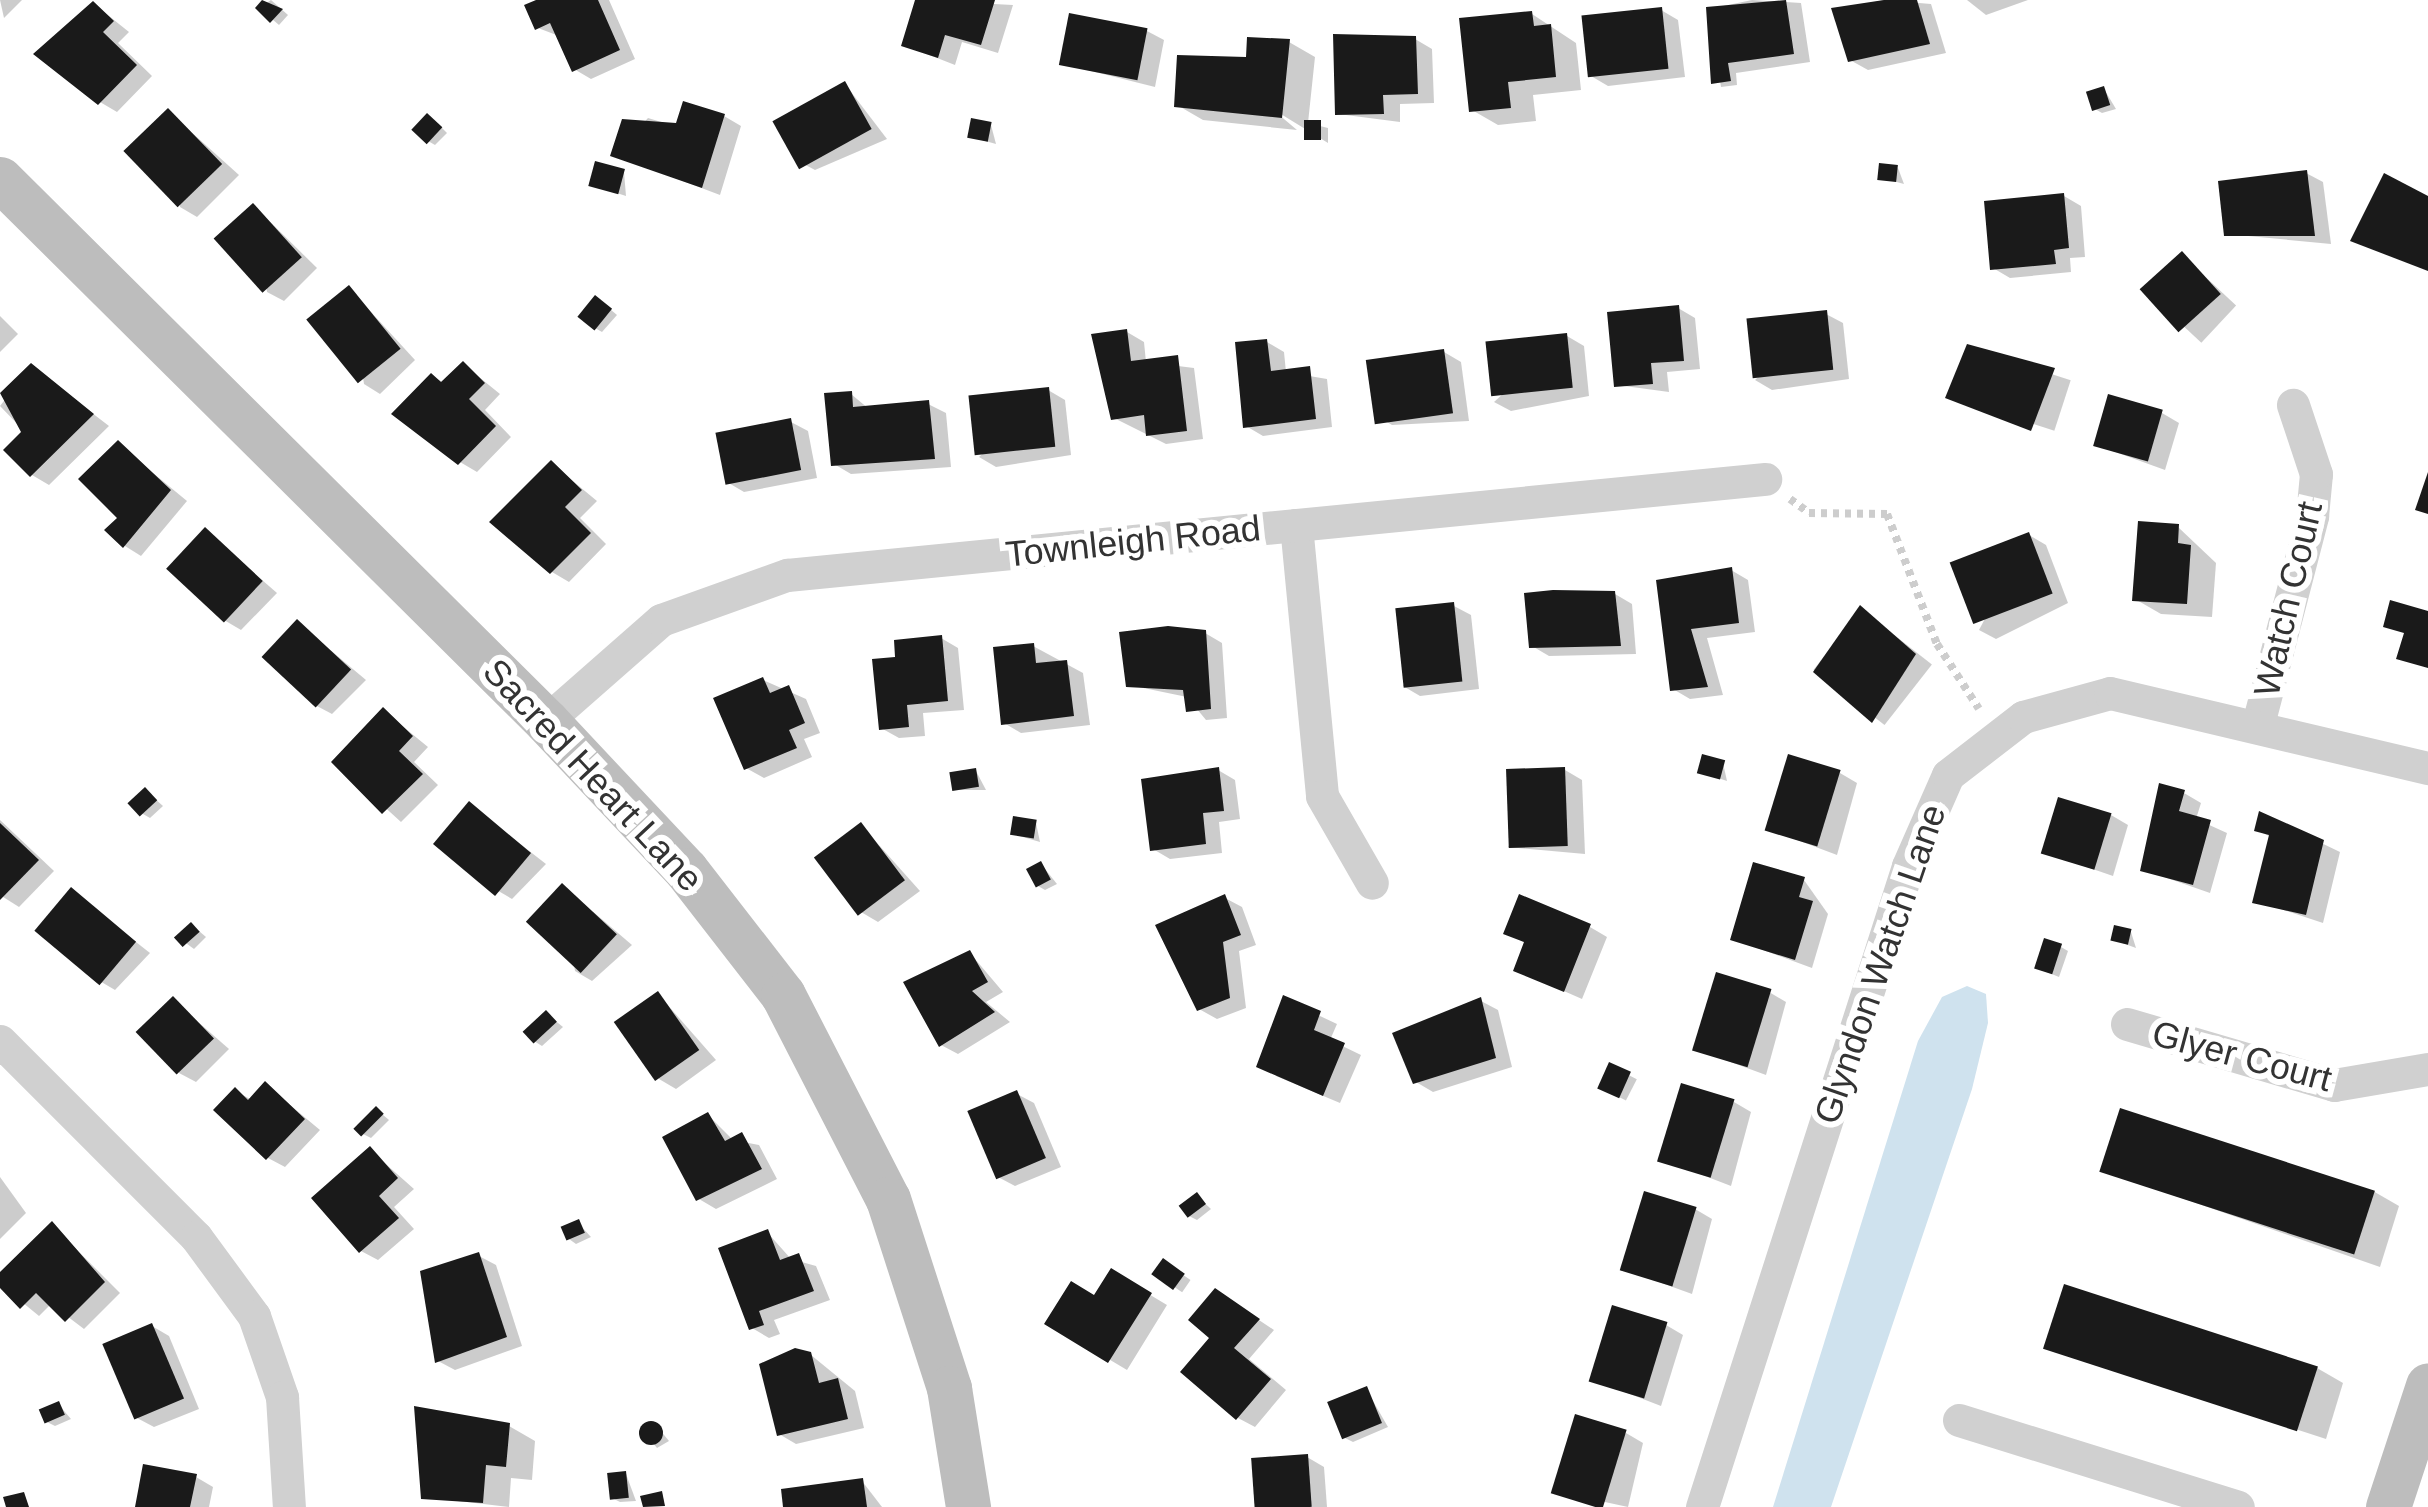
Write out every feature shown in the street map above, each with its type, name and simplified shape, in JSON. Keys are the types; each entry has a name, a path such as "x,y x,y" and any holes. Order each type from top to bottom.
{"street":[{"name":"Sacred Heart Lane","path":"0,179 546,721 734,928 824,1063 916,1276 968,1507"},
{"name":"Watch Court","path":"2258,724 2312,517 2315,473 2293,405"},
{"name":"Townleigh Road","path":"546,721 662,620 764,581 1765,479"},
{"path":"1296,524 1322,796 1372,883"},
{"name":"Glyndon Watch Lane","path":"1702,1507 1926,815 1948,775 1997,733 2062,700 2110,693 2258,724 2428,768"},
{"name":"Glyer Court","path":"2127,1024 2335,1085 2428,1069"},
{"path":"0,1041 196,1237 245,1302 283,1396 289,1507"},
{"path":"2388,1507 2428,1385"},
{"path":"1959,1420 2238,1507"}],"path":[{"path":"1765,479 1809,514 1887,514 1937,644 1997,733"}],"water":[{"path":"1967,986 1986,994 1988,1023 1972,1089 1831,1507 1773,1507 1918,1041 1942,997"}],"building":[{"path":"262,0 283,9 270,23 255,8"},
{"path":"536,0 598,0 620,50 572,72 550,23 535,30 524,5"},
{"path":"915,0 995,0 981,45 945,35 938,58 901,46"},
{"path":"1786,0 1794,54 1728,63 1731,81 1711,84 1706,7"},
{"path":"1917,0 1930,44 1848,62 1831,8"},
{"path":"93,1 114,21 103,32 137,65 98,105 33,54"},
{"path":"1662,7 1668,69 1588,77 1581,15"},
{"path":"1532,11 1534,26 1551,24 1556,77 1508,82 1511,108 1469,112 1459,18"},
{"path":"1069,13 1148,28 1137,80 1059,65"},
{"path":"1333,34 1416,36 1418,94 1383,95 1384,114 1335,115"},
{"path":"1247,37 1290,39 1282,118 1174,107 1177,55 1246,57"},
{"path":"845,81 872,129 799,169 772,121"},
{"path":"2104,86 2110,105 2092,111 2086,92"},
{"path":"683,101 725,114 702,188 610,156 622,119 676,123"},
{"path":"168,108 222,164 178,207 123,151"},
{"path":"427,113 442,127 427,144 411,130"},
{"path":"971,118 992,122 988,142 967,138"},
{"path":"1304,120 1321,120 1321,140 1304,140"},
{"path":"595,161 625,169 618,194 588,186"},
{"path":"1879,163 1898,165 1896,182 1877,180"},
{"path":"2307,170 2315,236 2224,236 2218,181"},
{"path":"2384,173 2428,196 2428,271 2350,241"},
{"path":"2064,193 2069,248 2054,250 2056,264 1990,270 1984,201"},
{"path":"253,203 302,257 262,293 214,238"},
{"path":"2182,251 2221,294 2178,332 2140,289"},
{"path":"349,285 401,349 358,383 306,320"},
{"path":"595,295 612,309 594,331 577,317"},
{"path":"1679,305 1684,361 1651,363 1653,384 1614,387 1607,312"},
{"path":"1827,310 1833,370 1753,378 1746,318"},
{"path":"1127,329 1131,361 1178,355 1187,431 1146,436 1144,415 1111,420 1091,334"},
{"path":"1567,333 1573,388 1491,396 1485,342"},
{"path":"1267,339 1271,371 1310,366 1316,419 1243,428 1235,342"},
{"path":"1967,344 2055,368 2031,431 1945,398"},
{"path":"1444,349 1453,413 1375,424 1366,360"},
{"path":"463,361 485,383 469,399 496,426 458,465 391,414 431,373 441,382"},
{"path":"31,363 94,414 30,477 3,450 21,432 0,393"},
{"path":"1049,387 1055,447 975,455 968,395"},
{"path":"852,391 853,407 929,400 935,459 831,466 824,393"},
{"path":"2108,394 2163,410 2148,462 2093,446"},
{"path":"791,418 801,470 726,485 715,433"},
{"path":"118,440 171,490 123,548 104,530 117,518 78,479"},
{"path":"551,460 582,490 565,507 591,533 550,574 489,522"},
{"path":"2428,472 2428,514 2415,510"},
{"path":"2138,521 2179,524 2178,543 2191,545 2187,604 2132,601"},
{"path":"205,527 263,581 224,623 166,569"},
{"path":"2029,532 2053,594 1973,624 1950,562"},
{"path":"1732,567 1739,623 1691,629 1708,687 1670,691 1656,580"},
{"path":"1615,591 1621,646 1529,648 1524,593"},
{"path":"2390,600 2428,611 2428,668 2396,659 2404,633 2383,627"},
{"path":"1454,602 1462,682 1404,688 1395,608"},
{"path":"1860,605 1916,654 1872,723 1813,672"},
{"path":"297,619 351,669 316,707 262,657"},
{"path":"1168,626 1206,630 1211,709 1186,712 1183,690 1126,687 1119,632"},
{"path":"942,635 948,701 907,705 909,727 879,730 872,659 895,657 894,640"},
{"path":"1034,643 1036,663 1067,660 1074,716 1001,725 993,647"},
{"path":"763,677 770,693 789,685 805,723 789,730 797,748 744,770 713,698"},
{"path":"383,707 413,736 399,751 423,774 382,814 331,762"},
{"path":"1702,754 1725,760 1720,780 1697,773"},
{"path":"1788,754 1841,770 1817,847 1765,831"},
{"path":"1219,767 1224,811 1203,813 1206,844 1150,851 1141,779"},
{"path":"1565,767 1568,846 1509,848 1506,769"},
{"path":"976,768 979,787 952,791 949,772"},
{"path":"2159,783 2185,790 2179,811 2211,820 2193,885 2140,871"},
{"path":"145,787 157,800 140,817 127,803"},
{"path":"2058,797 2112,813 2094,870 2041,853"},
{"path":"469,801 531,853 495,896 433,844"},
{"path":"2259,811 2324,840 2306,915 2252,903 2269,835 2254,831"},
{"path":"1013,816 1037,820 1034,839 1010,835"},
{"path":"861,822 905,880 858,916 814,858"},
{"path":"0,823 39,860 0,900"},
{"path":"1041,861 1051,880 1036,888 1026,869"},
{"path":"1753,862 1805,877 1799,897 1813,901 1795,960 1730,940"},
{"path":"562,883 617,934 581,973 526,922"},
{"path":"71,887 136,942 99,985 34,931"},
{"path":"1225,894 1241,935 1223,942 1230,998 1197,1011 1155,925"},
{"path":"1519,894 1591,924 1564,992 1513,971 1524,942 1503,934"},
{"path":"191,922 200,932 183,947 174,937"},
{"path":"2114,925 2132,929 2128,945 2110,941"},
{"path":"2044,938 2062,944 2052,974 2034,968"},
{"path":"970,950 988,982 972,991 995,1012 939,1047 903,982"},
{"path":"1716,972 1771,989 1747,1067 1692,1050"},
{"path":"658,991 699,1050 655,1081 614,1022"},
{"path":"1283,995 1321,1011 1314,1030 1345,1043 1323,1096 1256,1067"},
{"path":"173,996 214,1038 177,1075 136,1032"},
{"path":"1481,997 1496,1058 1413,1084 1392,1033"},
{"path":"546,1010 557,1022 534,1044 523,1032"},
{"path":"1609,1062 1631,1072 1619,1098 1597,1088"},
{"path":"265,1081 305,1119 266,1160 213,1110 235,1087 248,1100"},
{"path":"1681,1083 1735,1099 1711,1178 1657,1161"},
{"path":"1017,1090 1046,1158 996,1179 967,1111"},
{"path":"376,1106 384,1114 361,1136 353,1129"},
{"path":"2120,1108 2375,1191 2354,1255 2099,1172"},
{"path":"708,1112 725,1141 742,1132 762,1169 696,1201 662,1137"},
{"path":"370,1146 398,1178 379,1196 399,1218 359,1253 311,1198"},
{"path":"1644,1191 1697,1207 1672,1286 1620,1270"},
{"path":"1197,1192 1206,1204 1188,1218 1179,1206"},
{"path":"579,1219 585,1233 566,1241 561,1227"},
{"path":"52,1221 105,1282 65,1322 36,1293 20,1309 0,1288 0,1272"},
{"path":"768,1229 780,1260 799,1253 814,1291 759,1311 764,1325 749,1330 718,1248"},
{"path":"479,1252 507,1337 435,1363 420,1271"},
{"path":"1163,1258 1185,1274 1173,1290 1151,1274"},
{"path":"1111,1268 1152,1293 1108,1363 1044,1324 1071,1281 1094,1295"},
{"path":"2064,1284 2318,1367 2297,1431 2043,1349"},
{"path":"1215,1288 1260,1319 1234,1348 1271,1379 1236,1420 1180,1372 1209,1338 1188,1320"},
{"path":"1612,1305 1667,1322 1644,1398 1589,1382"},
{"path":"152,1323 184,1398 134,1420 102,1344"},
{"path":"795,1348 811,1352 819,1383 838,1378 848,1419 777,1436 759,1364"},
{"path":"1367,1386 1382,1423 1342,1439 1327,1402"},
{"path":"59,1401 65,1415 45,1423 39,1410"},
{"path":"414,1406 510,1423 506,1467 486,1465 483,1503 421,1499"},
{"path":"1575,1414 1627,1430 1603,1507 1551,1493"},
{"path":"651,1421 660,1424 660,1442 651,1445 642,1442 639,1433 642,1424"},
{"path":"1308,1454 1312,1507 1255,1507 1251,1458"},
{"path":"143,1464 197,1474 190,1507 135,1507"},
{"path":"626,1471 629,1498 610,1500 607,1473"},
{"path":"863,1478 867,1507 783,1507 781,1489"},
{"path":"662,1491 665,1506 643,1507 640,1496"},
{"path":"24,1492 29,1507 6,1507 3,1497"}]}
